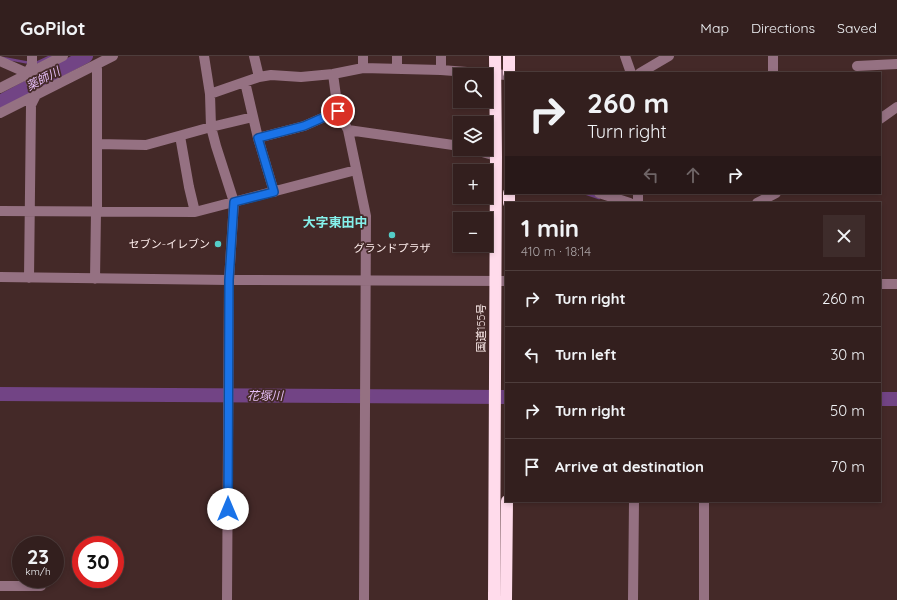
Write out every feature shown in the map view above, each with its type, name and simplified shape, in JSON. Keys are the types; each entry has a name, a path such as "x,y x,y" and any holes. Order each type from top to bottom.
{"highway":[{"name":"国道155号","path":"494,600 500,281 496,156 500,74 495,56"},
{"path":"509,56 509,72"},
{"path":"506,600 507,502"}],"street":[{"path":"28,75 32,65 32,56"},
{"path":"0,88 63,56"},
{"path":"0,113 112,56"},
{"path":"204,56 210,94 211,127 234,202 229,280 227,600"},
{"path":"254,56 259,77"},
{"path":"363,56 363,68"},
{"path":"397,56 397,69"},
{"path":"441,56 441,70"},
{"path":"625,56 631,72"},
{"path":"642,72 669,56"},
{"path":"773,56 773,72"},
{"path":"0,61 28,75 36,94 31,105 29,278"},
{"path":"857,66 897,64"},
{"path":"95,65 97,144 95,279"},
{"path":"210,94 259,77 271,75 301,77 333,74 363,68 441,70 500,74"},
{"path":"333,74 338,111 348,130 366,216 364,600"},
{"path":"245,82 258,138 274,192"},
{"path":"881,118 897,107"},
{"path":"258,138 304,126 338,111"},
{"path":"97,144 146,145 253,117"},
{"path":"348,130 453,145"},
{"path":"180,136 195,212"},
{"path":"0,211 195,212 356,170"},
{"path":"602,194 627,202"},
{"path":"759,202 773,196"},
{"path":"0,277 95,279 500,281"},
{"path":"881,284 897,284"},
{"path":"633,600 634,502"},
{"path":"704,502 704,600"},
{"path":"0,586 12,586"}],"waterway":[{"path":"36,63 51,56"},
{"name":"薬師川","path":"0,102 86,56"},
{"path":"3,58 30,63"},
{"path":"587,194 599,198"},
{"name":"花塚川","path":"0,394 505,397"},
{"name":"花塚川","path":"881,399 897,399"}],"place":[{"name":"グランドプラザ","path":"392,235"},
{"name":"セブン-イレブン","path":"218,244"}],"district":[{"name":"大字東田中","path":"335,222"}],"route":[{"path":"228,509 229,280 234,202 274,192 258,138 304,126 338,111"}]}
